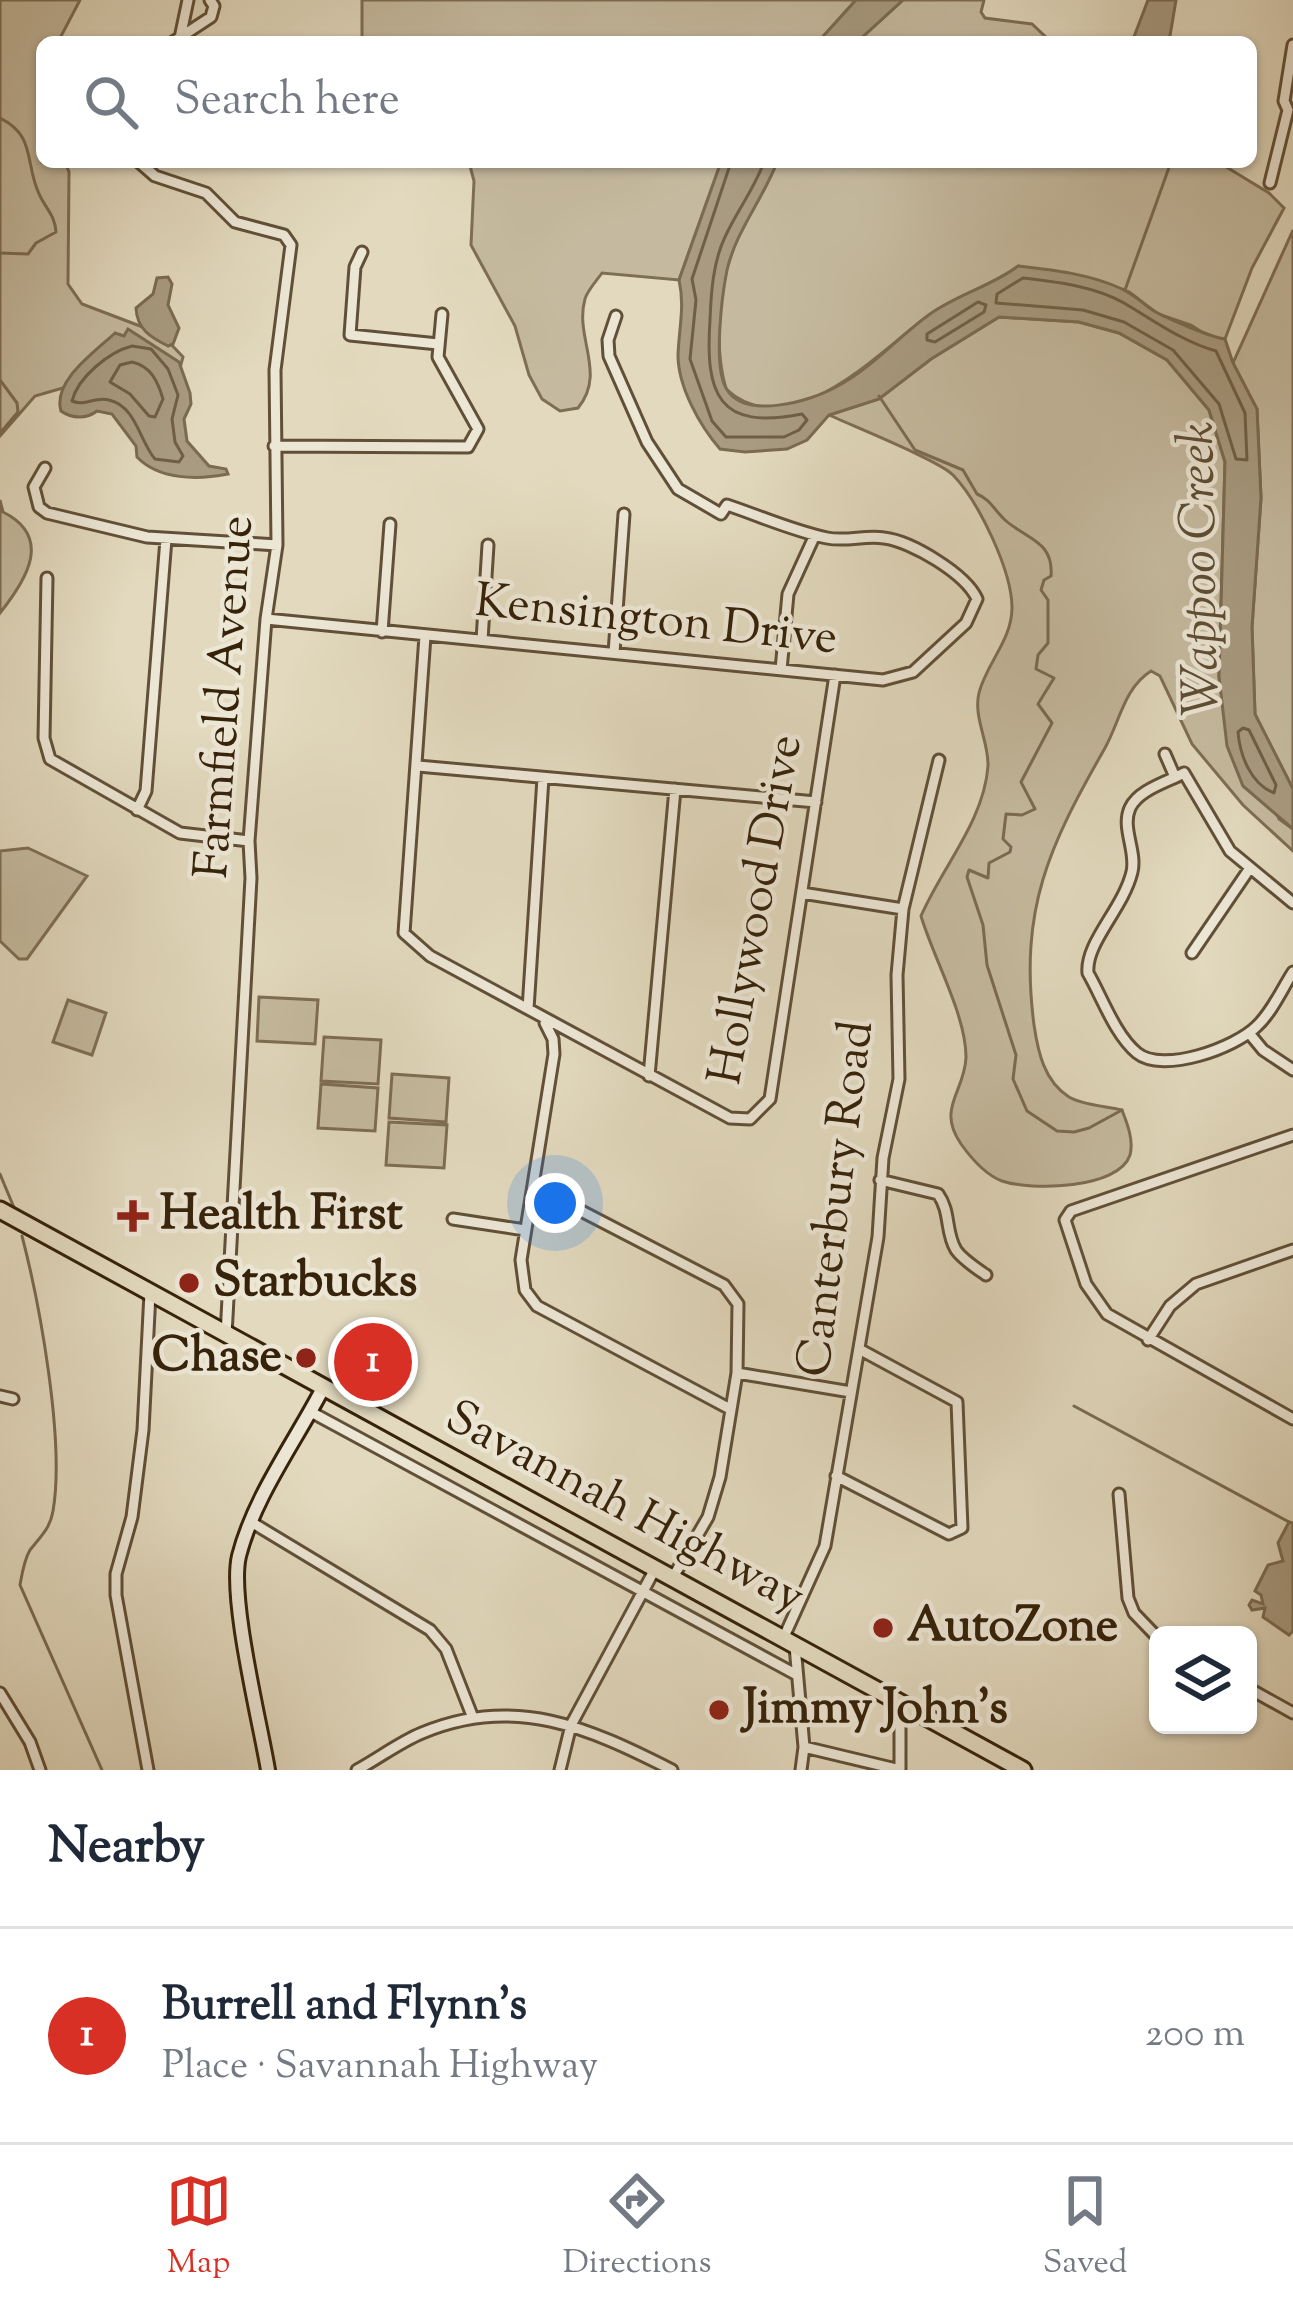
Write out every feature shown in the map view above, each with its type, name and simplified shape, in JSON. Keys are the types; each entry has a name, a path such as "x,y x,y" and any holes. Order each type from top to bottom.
{"highway":[{"name":"Savannah Highway","path":"0,1210 1023,1770"}],"main road":[{"path":"268,1770 237,1592 238,1561 250,1522 323,1388"}],"street":[{"path":"178,36 188,0"},
{"path":"183,36 211,16 214,6 210,0"},
{"path":"1270,183 1291,111 1284,101 1293,44"},
{"name":"Farmfield Avenue","path":"146,168 155,176 206,194 235,223 289,238 275,370 277,545 266,619 249,841 251,878 226,1335"},
{"path":"362,252 355,267 350,335 438,344"},
{"path":"274,446 468,447 478,430 438,357 442,314"},
{"path":"616,316 608,340 609,356 647,442 678,489 721,514 727,505 815,535 788,594 781,670"},
{"path":"45,468 34,487 39,508 47,513 166,539 277,545"},
{"path":"614,652 624,514"},
{"path":"382,632 390,524"},
{"name":"Kensington Drive","path":"266,619 883,680 913,672 975,609 977,598 962,577 886,538 841,540 815,535"},
{"path":"137,810 146,790 166,539"},
{"path":"482,640 488,545"},
{"path":"46,578 44,739 50,759 191,836 249,841"},
{"path":"425,636 418,766 816,802"},
{"name":"Hollywood Drive","path":"418,766 404,933 430,956 649,1076 730,1118 749,1119 770,1100 835,675"},
{"path":"1165,754 1175,778"},
{"name":"Canterbury Road","path":"789,1643 825,1546 878,1238 880,1180 899,1079 903,909 939,760"},
{"path":"1293,903 1230,851 1184,773 1137,797 1130,808 1133,868 1116,913 1090,949 1088,973 1128,1043 1150,1060 1181,1062 1259,1025 1293,972"},
{"path":"528,1010 543,778"},
{"path":"649,1076 675,789"},
{"path":"1192,953 1250,868"},
{"path":"802,893 903,909"},
{"path":"540,1016 553,1039 554,1054 525,1230 521,1272 525,1290 537,1306 730,1408"},
{"path":"1249,1033 1263,1050 1293,1070"},
{"path":"1293,1135 1071,1211 1065,1220 1086,1284 1097,1304 1122,1326 1293,1419"},
{"path":"880,1180 938,1194 948,1211 959,1255 986,1275"},
{"path":"535,1187 724,1285 738,1304 737,1373 715,1498 672,1579"},
{"path":"453,1219 525,1230"},
{"path":"1148,1340 1169,1306 1196,1284 1293,1250"},
{"path":"148,1770 116,1574 132,1517 143,1430 150,1293"},
{"path":"836,1476 949,1534 962,1528 957,1402 859,1349"},
{"path":"737,1373 850,1392"},
{"path":"0,1396 13,1399"},
{"path":"311,1412 797,1675"},
{"path":"1119,1494 1128,1598 1149,1629"},
{"path":"250,1522 430,1630 446,1649 473,1718"},
{"path":"560,1770 571,1725 655,1569"},
{"path":"789,1643 804,1747 801,1770"},
{"path":"0,1693 30,1742 40,1770"},
{"path":"1257,1693 1293,1713"},
{"path":"804,1747 900,1770 900,1702"},
{"path":"357,1770 421,1733 473,1718 524,1714 571,1725 672,1770"}],"shaded area":[{"path":"0,0 80,0 61,36 36,36 36,168 67,168 69,172 68,284 82,304 166,339 183,357 177,379 80,383 35,396 0,436"},
{"path":"362,0 856,0 823,36 362,36"},
{"path":"903,0 984,0 981,12 985,18 1032,24 1045,36 864,36"},
{"path":"471,168 719,168 679,280 602,273 588,293 583,327 590,382 578,408 560,411 542,399 529,375 515,326 471,245"},
{"path":"774,168 1228,168 1284,208 1252,268 1225,339 1211,338 1158,314 1129,292 1019,266 939,309 833,388 778,407 751,404 726,389 719,336 729,263"},
{"path":"1293,230 1293,789 1255,715 1252,627 1261,498 1257,410 1233,363"},
{"path":"999,317 1079,322 1119,333 1167,360 1209,410 1225,462 1219,677 1279,819 1293,829 1293,851 1243,805 1192,744 1160,676 1151,671 1142,678 1054,848 1035,912 1030,984 1040,1055 1048,1074 1074,1100 1122,1110 1130,1155 1109,1175 1052,1186 996,1178 974,1160 954,1131 951,1110 964,1069 965,1041 921,916 971,825 985,786 988,757 978,702 982,682 1011,620 1006,575 983,519 953,475 829,415 879,399 931,359"},
{"path":"0,500 3,512 18,522 31,546 26,573 0,613"},
{"path":"28,848 87,876 27,959 19,959 0,941 0,851"},
{"path":"259,997 318,1000 315,1044 257,1041"},
{"path":"68,1000 106,1013 92,1055 53,1042"},
{"path":"324,1037 381,1040 378,1084 321,1081"},
{"path":"392,1074 449,1078 446,1122 389,1118"},
{"path":"321,1084 378,1088 375,1131 318,1128"},
{"path":"389,1122 447,1125 444,1168 386,1165"}],"water":[{"path":"856,0 903,0 864,36 823,36"},
{"path":"1148,0 1176,0 1170,36 1134,36"},
{"path":"719,168 774,168 737,242 723,296 722,378 735,398 747,404 795,402 836,387 930,314 1018,266 1110,284 1160,314 1225,339 1257,409 1261,498 1252,627 1255,714 1293,789 1293,829 1243,786 1227,746 1219,677 1225,462 1209,410 1167,360 1119,333 1079,322 999,317 931,359 879,399 829,415 807,440 787,449 720,449 682,380 679,280"},
{"path":"168,277 172,284 168,305 179,328 168,346 146,331 136,308 153,294 157,278"},
{"path":"128,329 179,362 190,393 184,419 187,441 209,466 226,469 228,474 191,477 156,470 137,457 136,446 112,414 97,411 79,417 61,411 63,389 77,368 115,333 124,336"},
{"path":"1289,1522 1293,1523 1293,1631 1289,1635 1263,1617 1265,1608 1252,1610 1249,1605 1252,1600 1263,1604 1255,1591 1268,1565 1283,1561 1278,1543"}],"waterway":[{"path":"0,118 25,142 35,184 56,232 36,243 28,254 0,253"},
{"path":"1125,290 1169,168"},
{"path":"0,380 18,412 0,433"},
{"path":"879,396 915,450 963,470 977,494 1048,555 1051,576 1041,590 1048,600 1048,643 1038,655 1036,669 1054,678 1038,704 1052,723 1021,782 1035,809 1022,815 1006,814 1003,839 1010,852 989,863 988,878 969,870 967,877 983,925 987,965 1016,1055 1013,1079 1027,1111 1057,1131 1074,1132 1122,1110"},
{"path":"0,1174 15,1210"},
{"path":"22,1236 49,1374 56,1482 52,1517 28,1554 20,1585 102,1770"},
{"path":"1074,1406 1289,1522"}],"place":[{"name":"Health First","path":"133,1216"},
{"name":"Starbucks","path":"189,1283"},
{"name":"Chase","path":"306,1358"},
{"name":"Burrell and Flynn's","path":"373,1362"},
{"name":"AutoZone","path":"883,1628"},
{"name":"Jimmy John's","path":"719,1710"}],"water label":[{"name":"Wappoo Creek","path":"1202,569"}]}
